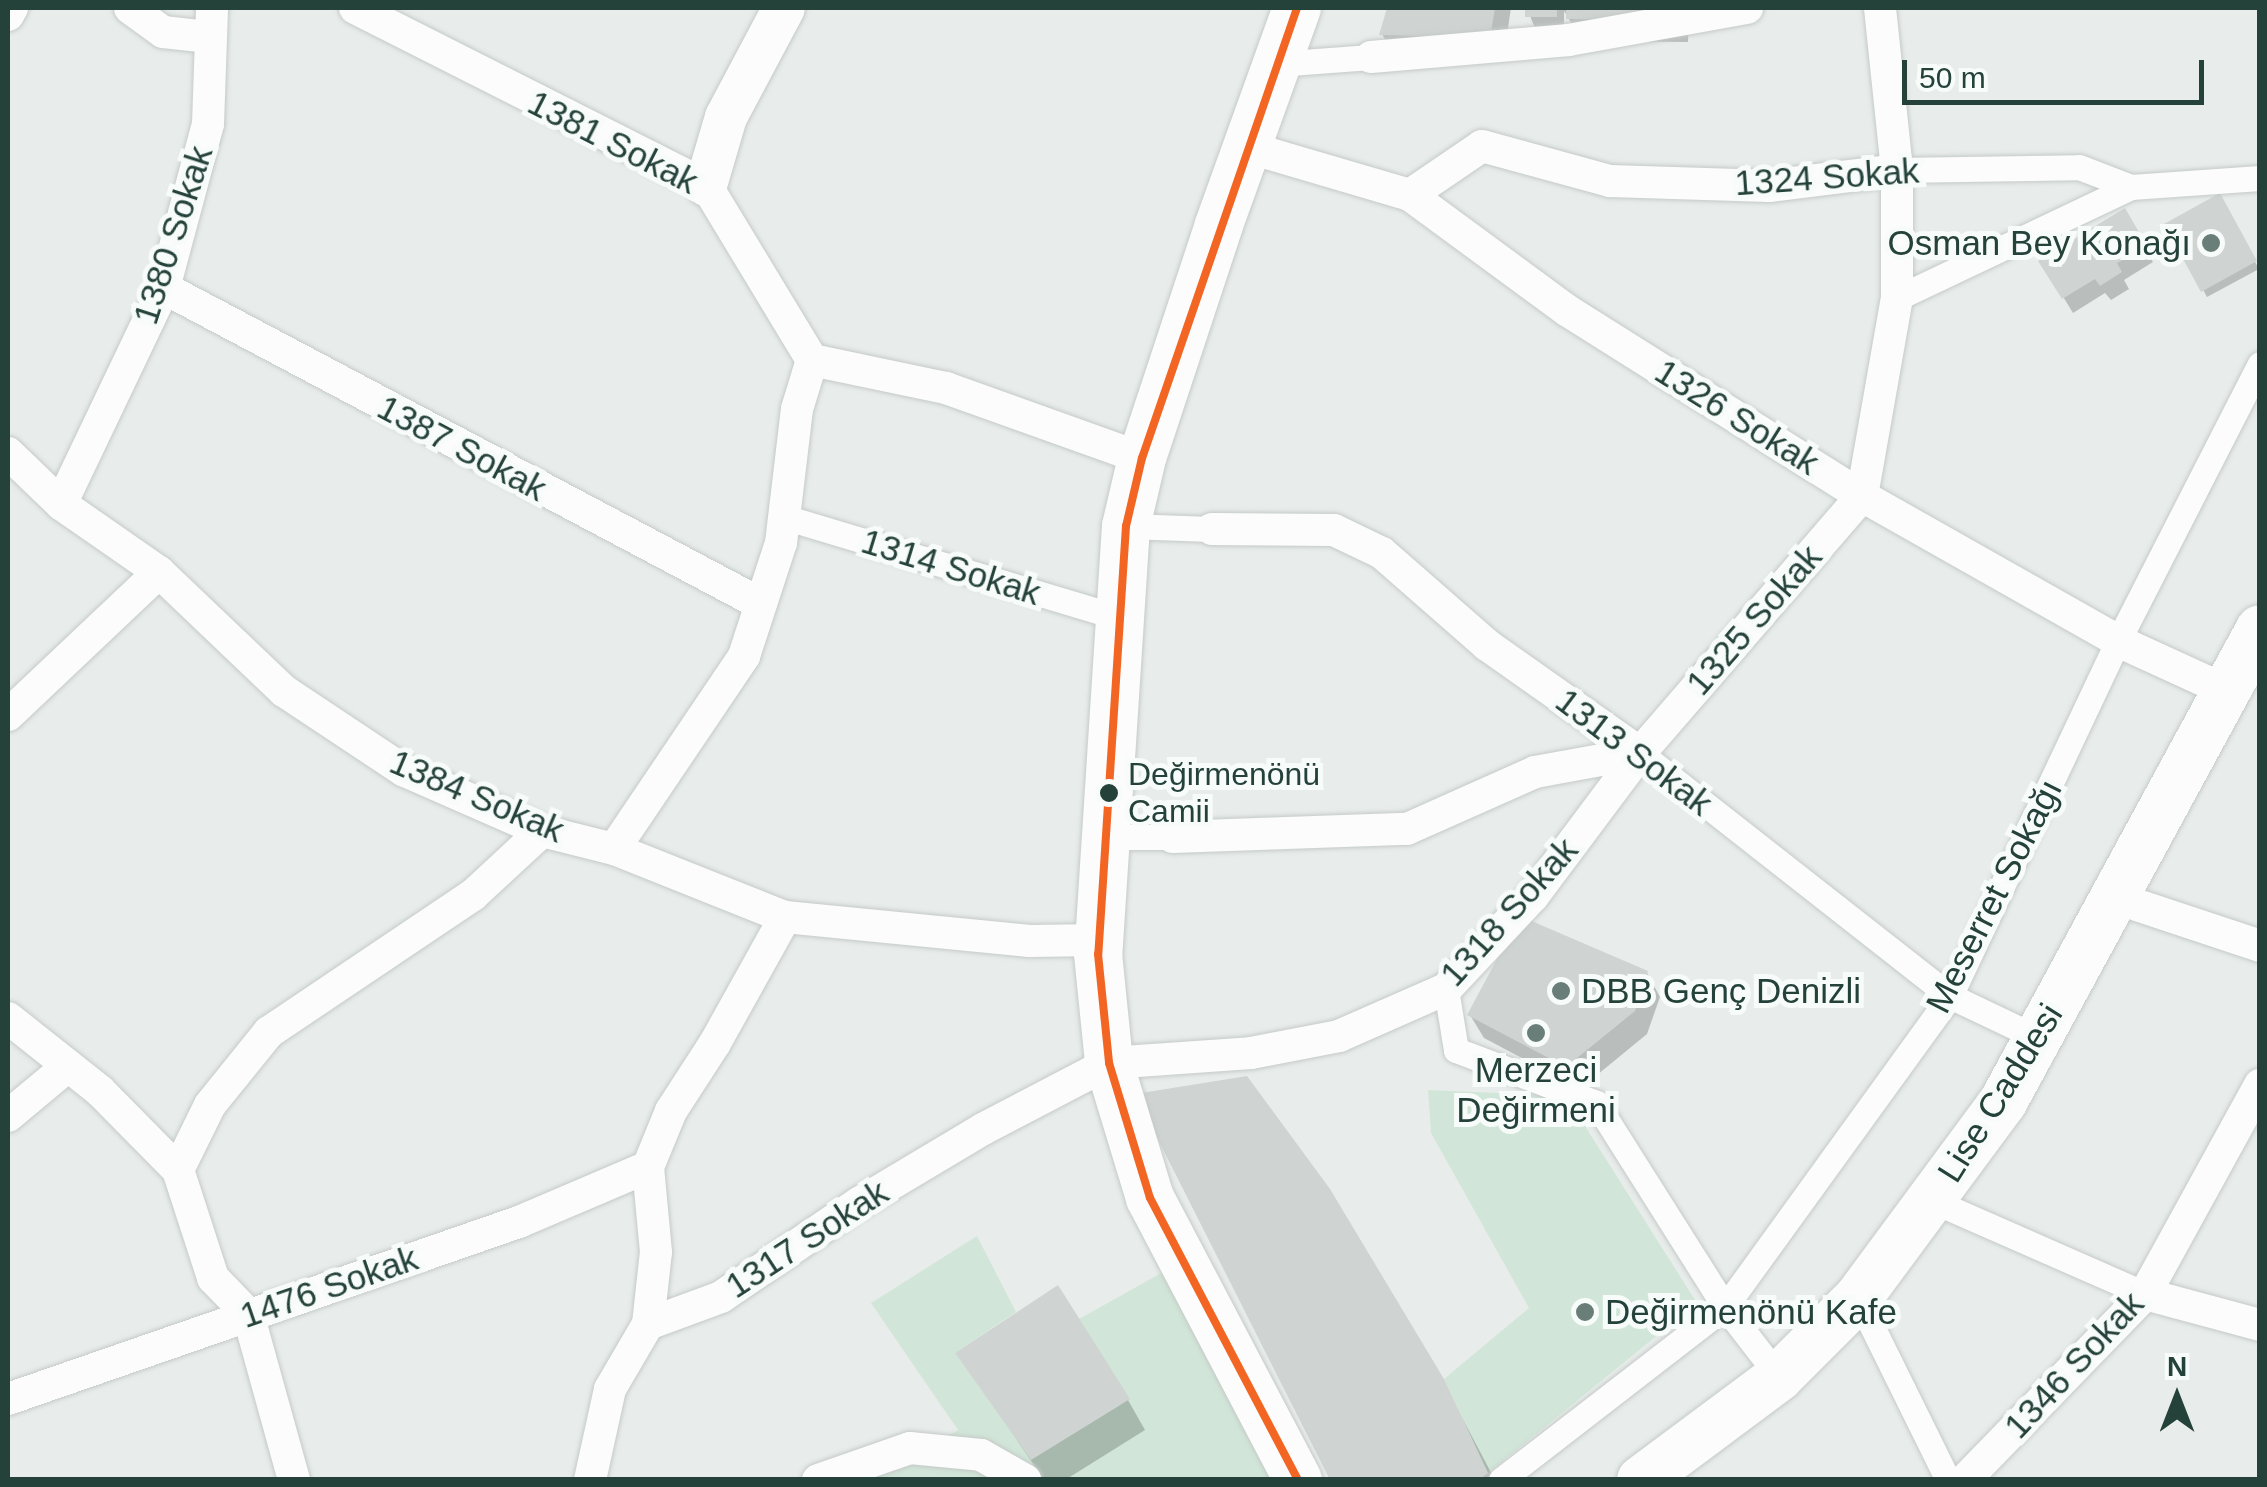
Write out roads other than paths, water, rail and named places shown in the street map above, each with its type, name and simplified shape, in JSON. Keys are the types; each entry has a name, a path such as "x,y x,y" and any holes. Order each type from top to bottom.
{"main road":[{"path":"1297,8 1250,148 1218,225 1142,458 1126,526 1100,940 1109,1063 1150,1198 1214,1327 1298,1480"},
{"name":"Lise Caddesi","path":"1641,1480 1779,1377 1858,1298 1932,1200 2003,1102 2260,629"}],"street":[{"path":"8,15 12,8"},
{"path":"130,8 163,32 210,22"},
{"name":"1381 Sokak","path":"356,8 706,186 812,360"},
{"path":"1276,64 1569,40 1747,8"},
{"path":"1862,496 1897,298 1897,170 1880,8"},
{"path":"706,186 726,117 779,9"},
{"name":"1380 Sokak","path":"61,504 164,288 208,124 210,22"},
{"name":"1324 Sokak","path":"1410,196 1482,146 1610,181 1769,186 1897,170 2079,167 2131,188 2260,178"},
{"name":"1326 Sokak","path":"1250,148 1410,196 1568,311 1862,496 2118,642 2227,691"},
{"path":"1897,298 2131,188"},
{"name":"1387 Sokak","path":"164,288 762,604"},
{"path":"614,849 744,656 781,543 797,410 812,360 946,388 1142,458"},
{"name":"Meserret Sokağı","path":"1501,1480 1725,1308 1950,996 2118,642 2260,364"},
{"name":"1384 Sokak","path":"8,453 61,504 158,572 284,691 403,770 542,831 614,849 785,917 1030,941 1100,940"},
{"name":"1325 Sokak","path":"1640,753 1862,496"},
{"name":"1314 Sokak","path":"784,517 1118,617"},
{"path":"1126,526 1212,529"},
{"name":"1313 Sokak","path":"1212,529 1334,530 1382,553 1487,645 1640,753 1950,996 2038,1038"},
{"path":"8,715 158,572"},
{"path":"1105,836 1407,829 1535,772 1640,753"},
{"name":"1318 Sokak","path":"1109,1063 1251,1053 1339,1036 1446,989 1533,896 1640,753"},
{"path":"178,1170 210,1105 268,1032 472,895 542,831"},
{"path":"2116,898 2260,946"},
{"path":"590,1480 610,1389 648,1324 656,1252 648,1167 671,1111 715,1043 785,917"},
{"path":"1446,989 1456,1050 1596,1103 1725,1308 1779,1377"},
{"path":"8,1018 100,1091 178,1170 213,1278 248,1314 294,1480"},
{"name":"1317 Sokak","path":"648,1324 722,1297 890,1184 983,1128 1109,1063"},
{"path":"8,1116 68,1066"},
{"name":"1346 Sokak","path":"1965,1480 2144,1294 2260,1085"},
{"name":"1476 Sokak","path":"8,1400 519,1222 648,1167"},
{"path":"1932,1200 2144,1294 2260,1325"},
{"path":"1858,1298 1948,1480"},
{"path":"818,1480 910,1448 982,1456 1025,1480"}],"place":[{"name":"Osman Bey Konağı","path":"2211,243"},
{"name":"Değirmenönü Camii","path":"1109,793"},
{"name":"DBB Genç Denizli","path":"1561,991"},
{"name":"Merzeci Değirmeni","path":"1536,1033"},
{"name":"Değirmenönü Kafe","path":"1585,1312"}]}
